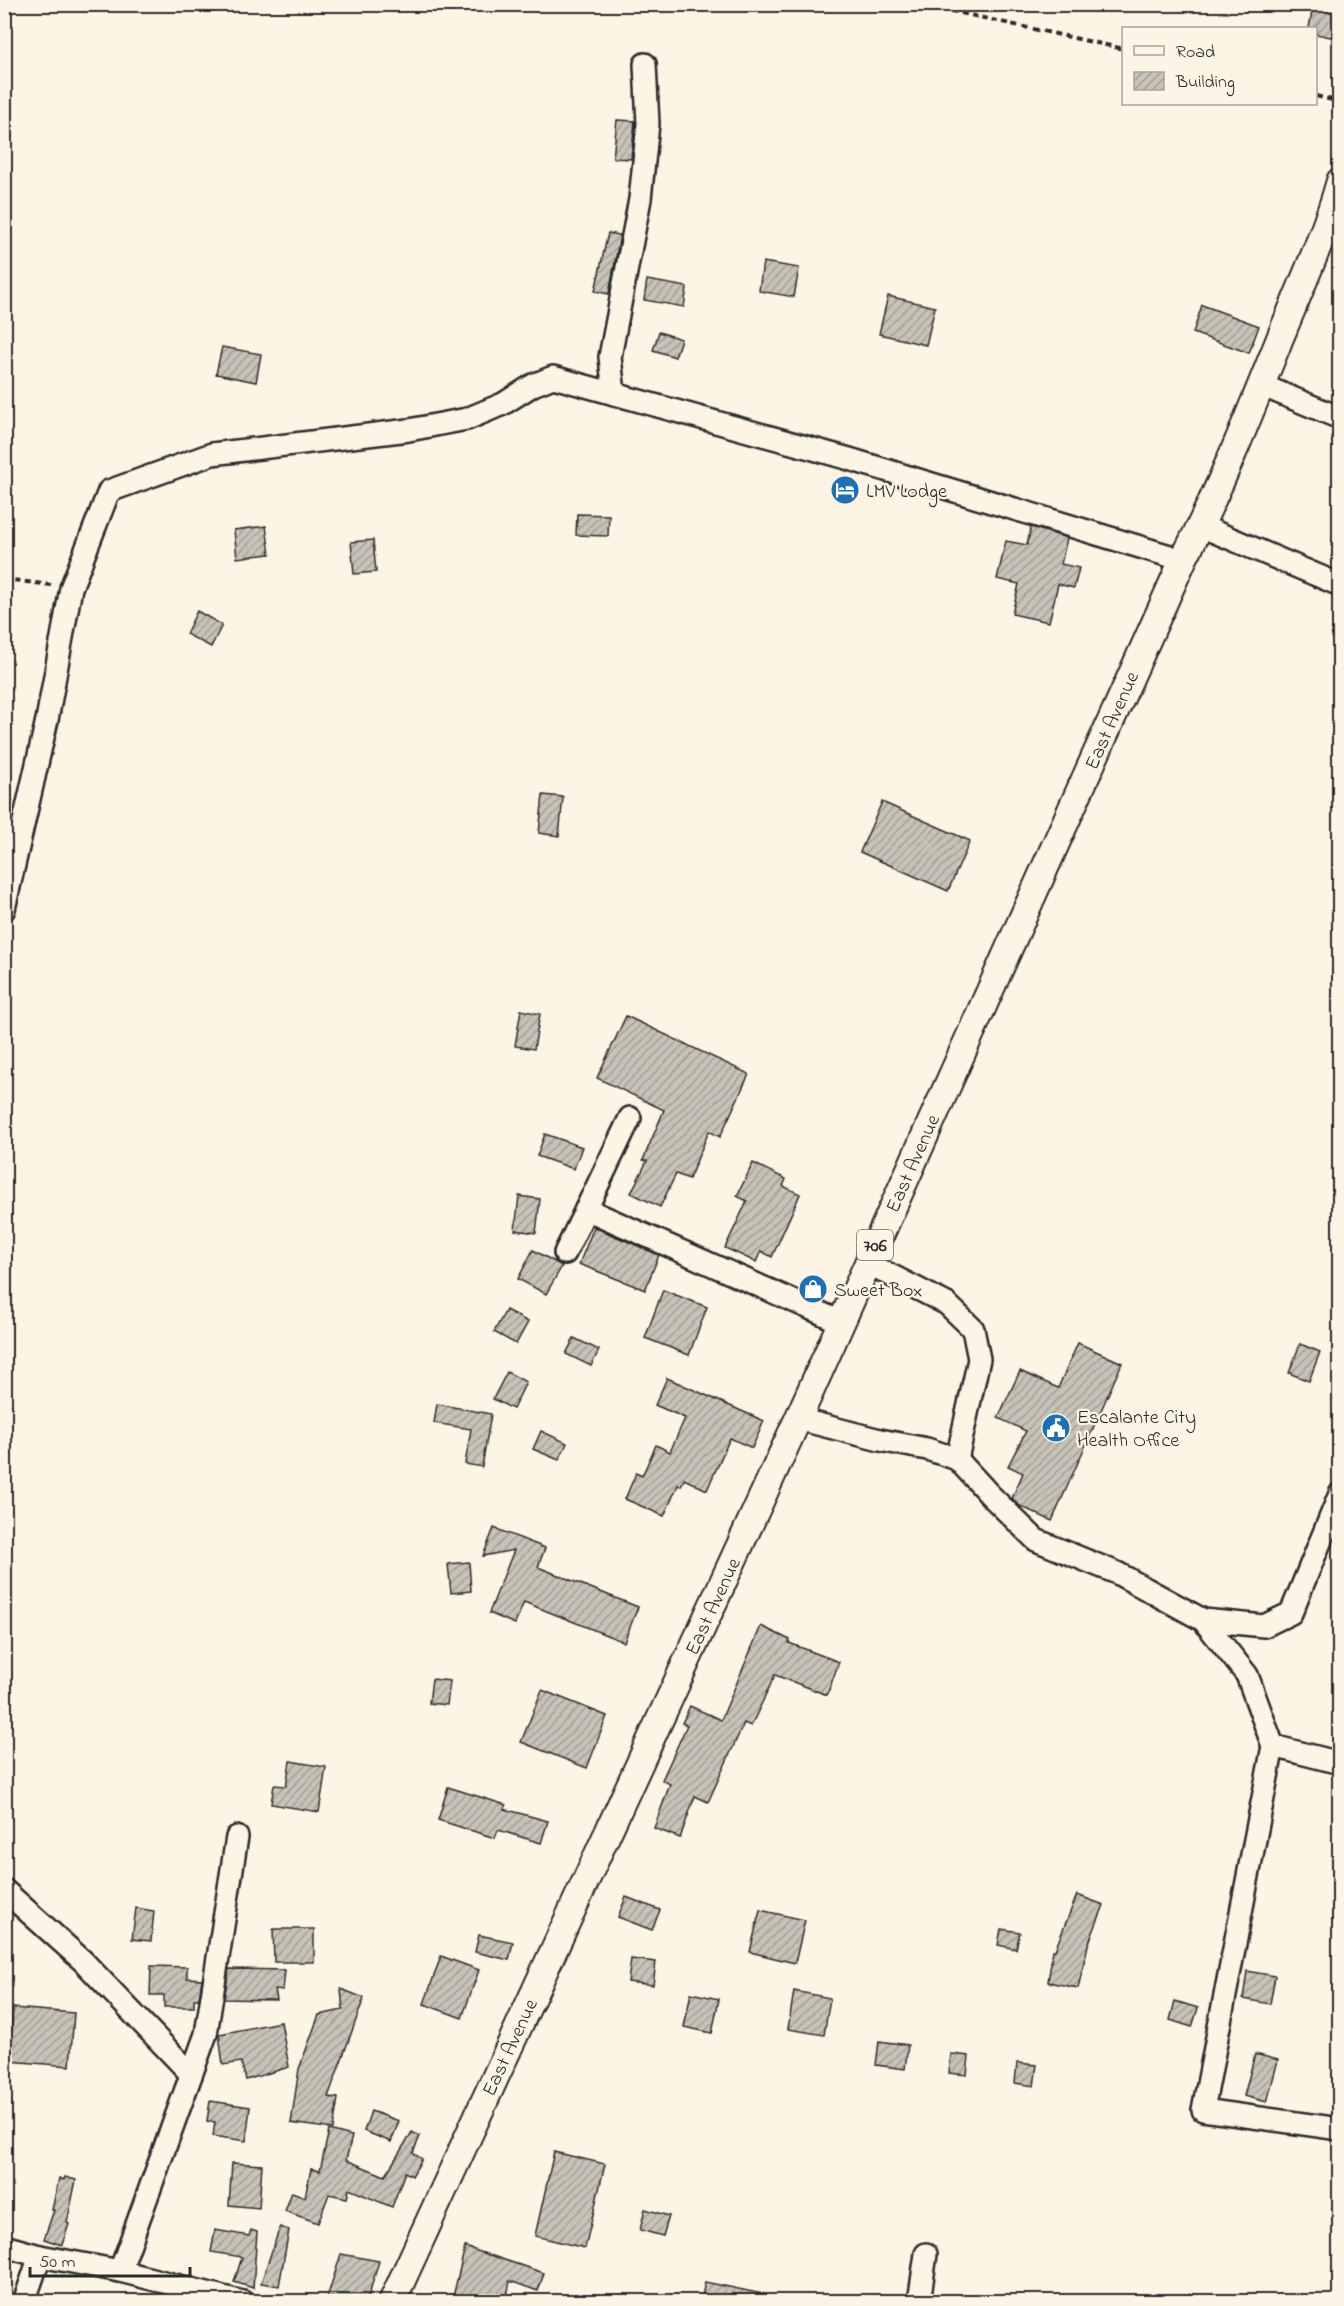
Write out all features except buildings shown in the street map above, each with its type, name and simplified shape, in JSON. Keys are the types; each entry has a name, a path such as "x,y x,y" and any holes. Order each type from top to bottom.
{"main road":[{"name":"East Avenue","path":"392,2301 798,1419 1183,560 1201,526 1331,212 1340,181"}],"street":[{"path":"614,394 610,357 640,200 648,124 645,64"},
{"path":"4,909 47,720 71,588 109,491 212,454 409,430 467,419 503,404 533,385 553,377 846,458 1183,560"},
{"path":"1261,385 1340,418"},
{"path":"1201,526 1340,585"},
{"path":"565,1253 630,1118"},
{"path":"586,1209 841,1322"},
{"path":"867,1263 947,1304 974,1329 979,1359 957,1459"},
{"path":"798,1419 880,1440 927,1449 957,1459 1036,1540 1118,1573 1203,1620 1247,1675 1273,1746 1203,2110 1340,2129"},
{"path":"1203,1620 1264,1626 1291,1613 1340,1494"},
{"path":"1273,1746 1340,1763"},
{"path":"120,2271 206,2034 237,1837"},
{"path":"4,1890 83,1961 191,2074"},
{"path":"4,2246 243,2301"},
{"path":"919,2301 926,2254"},
{"path":"24,2301 40,2256"}],"path":[{"path":"920,4 1122,49"},
{"path":"1317,96 1340,102"},
{"path":"4,579 71,588"}],"place":[{"name":"LMV Lodge","path":"845,490"},
{"name":"Sweet Box","path":"813,1289"},
{"name":"Escalante City Health Office","path":"1056,1428"}]}
